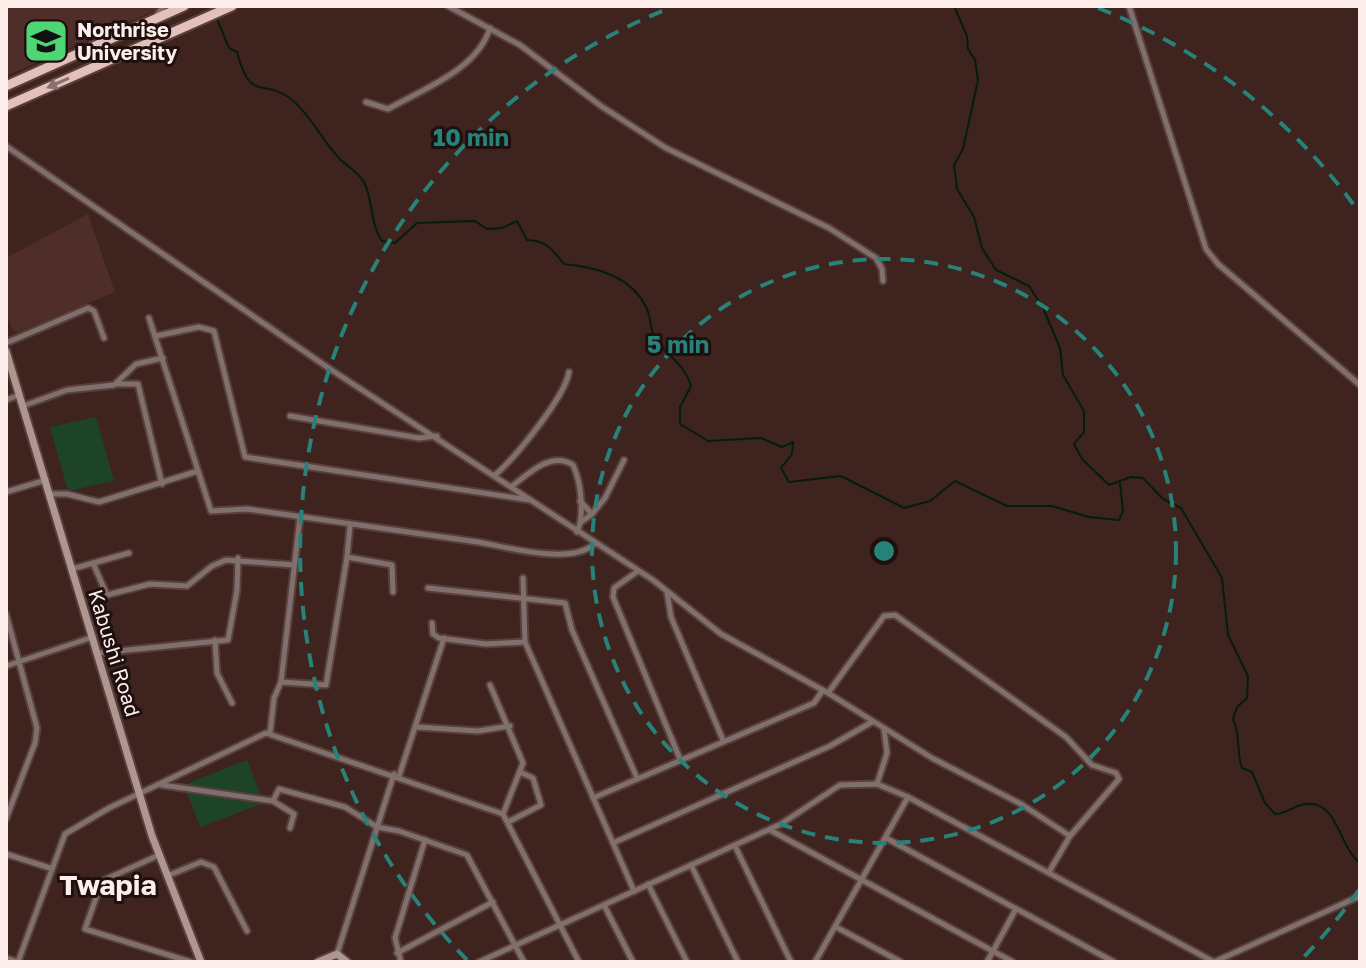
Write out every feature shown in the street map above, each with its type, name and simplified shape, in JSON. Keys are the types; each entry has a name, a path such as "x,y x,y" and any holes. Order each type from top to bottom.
{"highway":[{"path":"6,86 184,6"},
{"path":"6,106 232,6"}],"main road":[{"name":"Kabushi Road","path":"6,351 159,855 201,962"},
{"path":"318,962 337,954 347,962"}],"street":[{"path":"155,19 164,6"},
{"path":"448,6 533,53 628,125 692,163 829,228 876,258 883,281"},
{"path":"1129,6 1206,249 1218,264 1360,385"},
{"path":"366,102 388,109 438,82 483,46 490,28"},
{"path":"6,146 330,369 437,436 593,544 667,590 721,634 1021,804 1070,836"},
{"path":"6,343 90,308 104,338"},
{"path":"149,318 211,511 247,509 478,542 513,551 569,553 593,544"},
{"path":"156,336 199,327 214,331 245,457 531,501"},
{"path":"114,385 136,364 163,358"},
{"path":"495,475 530,437 567,381 569,372"},
{"path":"23,406 67,390 138,384 162,484"},
{"path":"6,400 19,395"},
{"path":"290,416 419,438 437,436"},
{"path":"581,522 605,498 624,460"},
{"path":"511,487 538,466 566,461 573,465 578,476 580,501 581,522 577,532"},
{"path":"51,494 67,494 99,502 198,471"},
{"path":"6,492 46,480"},
{"path":"580,501 592,514"},
{"path":"270,733 273,702 281,682 300,517"},
{"path":"281,682 326,685 350,526"},
{"path":"72,569 129,553"},
{"path":"347,557 392,565 393,592"},
{"path":"93,563 107,595 146,584 187,586 212,566 238,558 294,565"},
{"path":"98,653 230,638 238,558"},
{"path":"638,571 614,588 613,597 680,759"},
{"path":"523,578 525,642 634,891"},
{"path":"428,588 565,603 572,630 637,778"},
{"path":"667,590 671,617 723,740"},
{"path":"6,614 37,728 35,743 6,819"},
{"path":"593,798 814,703 884,616 901,618 1066,737 1092,765 1119,775 1070,836 1049,872"},
{"path":"432,623 434,635 444,638 486,644 525,642"},
{"path":"6,666 93,637"},
{"path":"337,954 377,827 417,727 422,696 444,638"},
{"path":"215,640 217,673 232,703"},
{"path":"490,685 510,726 523,763 522,773 503,814"},
{"path":"613,843 830,746 872,722"},
{"path":"417,727 478,731 510,726"},
{"path":"877,784 887,753 884,729"},
{"path":"6,958 18,962 65,834 109,808 141,795 252,737 270,733 503,814 510,821 579,962"},
{"path":"510,821 541,805 533,778 522,773"},
{"path":"479,962 770,829 840,785 877,784 908,797 1214,962 1360,896"},
{"path":"161,785 273,801 293,813 290,828"},
{"path":"273,801 277,790 280,790 345,807 377,827 467,855 524,962"},
{"path":"815,962 908,797"},
{"path":"770,829 1013,962"},
{"path":"886,838 1114,962"},
{"path":"401,962 395,938 425,840"},
{"path":"735,846 791,962"},
{"path":"6,854 50,868"},
{"path":"159,855 102,881 85,929 191,962"},
{"path":"166,876 201,862 217,868 247,931"},
{"path":"691,865 738,962"},
{"path":"648,884 687,962"},
{"path":"397,953 493,902"},
{"path":"605,907 633,962"},
{"path":"987,962 1016,909"},
{"path":"836,927 901,962"}],"shaded area":[{"name":"Northrise University","path":"6,6 165,6 6,76"},
{"path":"88,214 115,292 18,332 12,330 6,312 6,258"}],"green space":[{"path":"96,417 114,481 68,491 50,427"},
{"path":"247,760 264,803 200,827 184,785"}],"waterway":[{"path":"954,6 967,36 968,49 975,60 978,80 963,149 954,165 957,189 974,217 982,248 996,270 1029,286 1043,308 1060,348 1063,375 1084,411 1084,432 1074,444 1082,459 1109,485 1131,477 1143,478 1163,499 1181,508 1222,578 1228,635 1248,676 1247,698 1237,707 1233,719 1242,768 1252,772 1265,803 1275,814 1306,804 1325,809 1360,863"},
{"path":"217,19 229,48 237,52 247,78 259,87 282,93 292,100 305,112 338,157 361,178 368,191 375,226 382,241 395,243 417,223 475,221 487,229 502,228 517,221 527,240 544,244 564,264 612,275 632,288 647,309 655,338 680,365 691,386 680,407 680,424 708,441 761,438 782,447 793,442 792,454 781,468 789,482 841,476 904,508 930,501 955,481 1007,506 1052,506 1089,517 1119,520 1123,511 1120,483"}],"place":[{"name":"Northrise University","path":"46,41"}],"district":[{"name":"Twapia","path":"108,885"}]}
